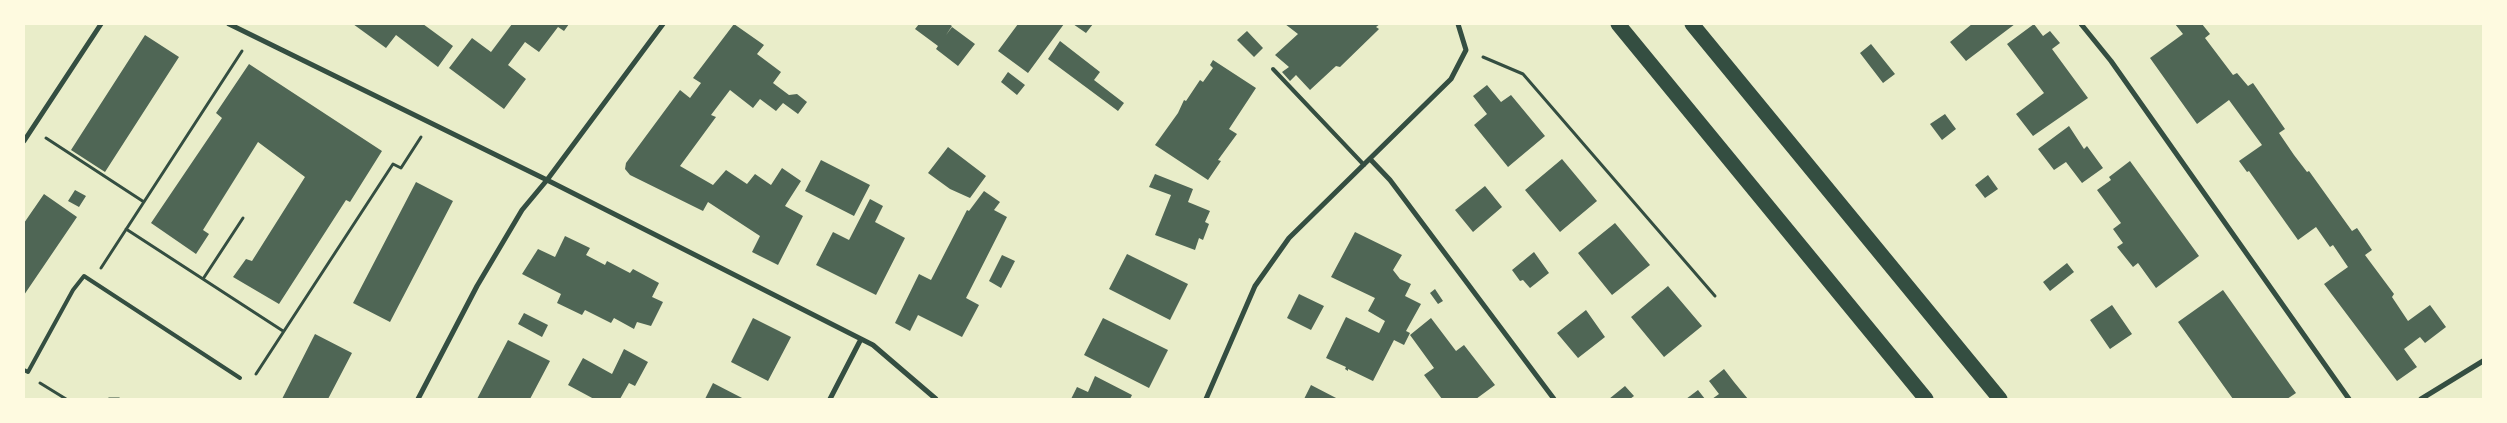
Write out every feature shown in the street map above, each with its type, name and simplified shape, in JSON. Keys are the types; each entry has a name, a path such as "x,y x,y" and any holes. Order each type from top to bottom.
{"highway":[{"path":"1618,24 1926,399"},
{"path":"1692,24 2000,399"}],"street":[{"path":"24,141 101,24"},
{"path":"229,24 547,180 874,345 936,399"},
{"path":"418,399 478,286 522,210 547,180 663,24"},
{"path":"1206,399 1256,286 1289,238 1451,79 1466,50 1458,24"},
{"path":"2081,24 2111,61 2349,399"},
{"path":"1370,159 1390,180 1554,399"},
{"path":"830,399 861,339"},
{"path":"2420,399 2483,361"}],"lane":[{"path":"1273,69 1364,165"},
{"path":"24,370 28,372 73,290 84,276 240,378"}],"path":[{"path":"93,281 251,35"},
{"path":"1466,50 1523,74 1715,296"},
{"path":"254,376 393,164 401,168 428,122"},
{"path":"31,129 144,202"},
{"path":"202,279 243,218"},
{"path":"126,230 283,331"},
{"path":"34,380 66,399"},
{"path":"109,399 119,399"}],"building":[{"path":"353,24 423,24 453,46 438,67 396,35 386,48"},
{"path":"512,24 569,24 564,31 558,27 539,52 525,42 508,65 526,79 504,109 449,68 472,38 491,52"},
{"path":"734,24 764,45 757,54 781,72 773,83 789,95 797,94 807,102 798,114 783,103 776,111 760,99 753,108 730,90 711,115 716,117 680,166 713,185 726,170 747,184 755,174 771,185 782,168 801,181 785,206 803,216 778,265 752,252 760,236 708,202 703,211 630,175 625,169 626,163 680,90 690,98 701,83 693,78"},
{"path":"919,24 949,24 952,26 946,35 952,27 975,44 958,66 936,49 938,46 915,29"},
{"path":"1018,24 1064,24 1028,73 998,51"},
{"path":"1073,24 1093,24 1086,33"},
{"path":"1285,24 1380,24 1376,27 1379,29 1340,67 1336,66 1310,90 1296,75 1290,81 1282,72 1289,67 1275,55 1298,34"},
{"path":"1972,24 2015,24 1966,61 1950,42"},
{"path":"2034,24 2043,36 2050,31 2060,43 2052,49 2088,98 2033,136 2016,114 2044,93 2007,44"},
{"path":"2175,24 2202,24 2210,34 2205,38 2233,75 2237,73 2248,86 2253,83 2285,129 2279,133 2294,155 2307,172 2309,171 2352,231 2357,228 2372,250 2365,255 2394,294 2392,297 2408,321 2430,305 2446,327 2425,343 2420,337 2404,349 2417,367 2397,381 2324,284 2348,267 2333,245 2330,247 2316,227 2298,240 2249,171 2247,172 2239,161 2262,145 2229,100 2197,124 2150,58 2183,34"},
{"path":"1247,31 1263,48 1254,57 1237,40"},
{"path":"145,35 179,57 105,172 71,150"},
{"path":"1060,41 1100,72 1094,80 1124,103 1118,111 1048,59"},
{"path":"1871,44 1895,74 1883,83 1860,53"},
{"path":"1213,60 1256,88 1229,129 1237,134 1218,160 1221,161 1208,180 1155,145 1178,113 1184,100 1186,101 1200,80 1203,82 1213,68 1210,65"},
{"path":"249,64 382,151 350,202 346,200 279,304 233,277 246,259 252,261 305,177 258,142 203,230 209,234 196,254 151,223 222,118 216,113"},
{"path":"1008,72 1025,85 1017,95 1001,82"},
{"path":"1487,85 1501,102 1511,95 1545,136 1508,167 1474,125 1487,114 1473,96"},
{"path":"1945,114 1956,129 1942,140 1930,124"},
{"path":"2069,126 2084,149 2087,146 2103,168 2082,183 2066,162 2054,170 2038,149"},
{"path":"948,147 986,176 970,198 950,189 928,173"},
{"path":"1562,159 1597,201 1560,232 1525,190"},
{"path":"821,160 870,185 854,216 805,191"},
{"path":"2130,161 2199,256 2156,288 2138,263 2133,267 2117,247 2123,243 2113,229 2121,223 2097,190 2111,180 2109,177"},
{"path":"1155,174 1193,189 1188,202 1210,211 1205,222 1209,224 1203,240 1199,238 1195,250 1155,235 1171,195 1149,187"},
{"path":"1988,175 1998,189 1985,198 1975,185"},
{"path":"416,182 453,201 390,322 353,303"},
{"path":"1485,186 1502,207 1473,232 1455,210"},
{"path":"75,190 86,196 79,207 68,201"},
{"path":"984,191 1000,202 994,210 1007,217 966,298 979,305 962,337 918,315 910,331 895,323 919,274 931,280 967,210 969,211"},
{"path":"44,194 77,217 24,295 24,223"},
{"path":"870,199 883,206 875,222 905,238 876,295 816,265 833,232 849,240"},
{"path":"1615,223 1650,265 1612,295 1578,253"},
{"path":"1355,232 1402,255 1393,270 1400,279 1411,284 1405,296 1421,304 1406,331 1410,333 1404,345 1394,340 1373,381 1348,369 1348,371 1345,369 1346,367 1326,358 1346,317 1379,333 1385,321 1368,311 1375,298 1331,277"},
{"path":"565,236 590,248 586,255 605,265 607,261 630,273 633,269 659,283 652,297 663,302 651,326 637,322 634,329 614,318 611,323 585,310 582,315 557,303 561,294 522,274 538,249 555,257"},
{"path":"1534,252 1549,273 1530,288 1523,280 1520,281 1512,270"},
{"path":"1127,254 1188,284 1170,320 1109,289"},
{"path":"1002,255 1015,261 1001,288 989,281"},
{"path":"2067,263 2074,272 2050,291 2043,282"},
{"path":"1668,286 1702,326 1664,357 1631,317"},
{"path":"1435,289 1443,301 1438,304 1430,293"},
{"path":"2223,290 2296,393 2287,399 2233,399 2178,322"},
{"path":"1299,294 1324,306 1311,330 1287,318"},
{"path":"2112,305 2132,334 2110,349 2090,320"},
{"path":"1586,310 1605,337 1578,358 1557,333"},
{"path":"524,313 548,325 542,337 518,324"},
{"path":"753,318 791,337 768,381 731,362"},
{"path":"1103,318 1168,350 1149,388 1084,355"},
{"path":"1431,318 1456,351 1464,345 1495,385 1476,399 1442,399 1424,375 1434,368 1410,335"},
{"path":"315,334 352,353 328,399 282,399"},
{"path":"508,340 550,361 530,399 477,399"},
{"path":"624,349 648,362 635,386 629,383 620,399 594,399 568,385 583,358 612,374"},
{"path":"1724,369 1748,399 1712,399 1719,394 1709,381"},
{"path":"1095,376 1132,395 1130,399 1071,399 1077,387 1088,392"},
{"path":"713,383 744,399 705,399"},
{"path":"1311,385 1338,399 1304,399"},
{"path":"1625,386 1634,396 1630,399 1609,399"},
{"path":"1698,390 1705,399 1686,399"}]}
